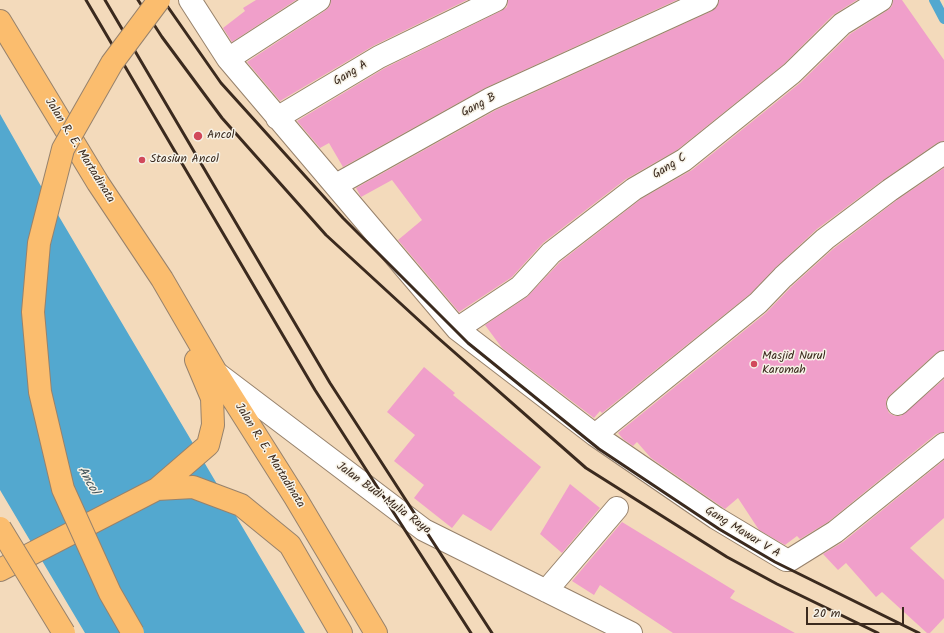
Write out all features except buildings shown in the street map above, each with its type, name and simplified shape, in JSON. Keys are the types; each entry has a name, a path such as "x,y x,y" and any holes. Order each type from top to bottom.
{"highway":[{"path":"133,633 110,593 63,489 40,392 33,312 38,243 63,149 112,63 159,0"},
{"name":"Jalan R. E. Martadinata","path":"0,21 94,176 162,279 216,372 295,497 376,633"},
{"name":"Jalan R. E. Martadinata","path":"0,570 157,489 208,445 213,425 212,398 162,279"},
{"name":"Jalan R. E. Martadinata","path":"157,489 193,487 241,505 290,545 341,633"},
{"path":"0,528 64,633"}],"street":[{"path":"190,0 228,59 336,185 456,329 594,435 758,303 783,277 825,240 890,190 944,153"},
{"path":"228,59 319,0"},
{"name":"Gang A","path":"277,118 379,57 496,0"},
{"name":"Gang B","path":"336,185 490,99 707,0"},
{"name":"Gang C","path":"456,329 520,287 551,253 634,190 684,160 786,77 842,24 881,0"},
{"path":"898,404 944,362"},
{"name":"Jalan Budi Mulia Raya","path":"216,372 424,530 631,633"},
{"name":"Gang Mawar V A","path":"594,435 716,518 788,560 835,532 944,444"},
{"path":"546,591 617,508"}],"water":[{"path":"0,114 305,633 85,633 0,490"}],"waterway":[{"path":"934,0 944,19"}],"railway":[{"path":"86,0 315,390 471,633"},
{"path":"105,0 330,383 492,633"},
{"path":"138,0 162,37 222,118 326,235 437,337 586,468 727,557 777,584 878,633"},
{"path":"163,0 221,83 343,218 468,343 599,449 719,529 775,562 919,633"}],"place":[{"name":"Ancol","path":"198,136"},
{"name":"Stasiun Ancol","path":"142,160"},
{"name":"Masjid Nurul Karomah","path":"754,364"}]}
